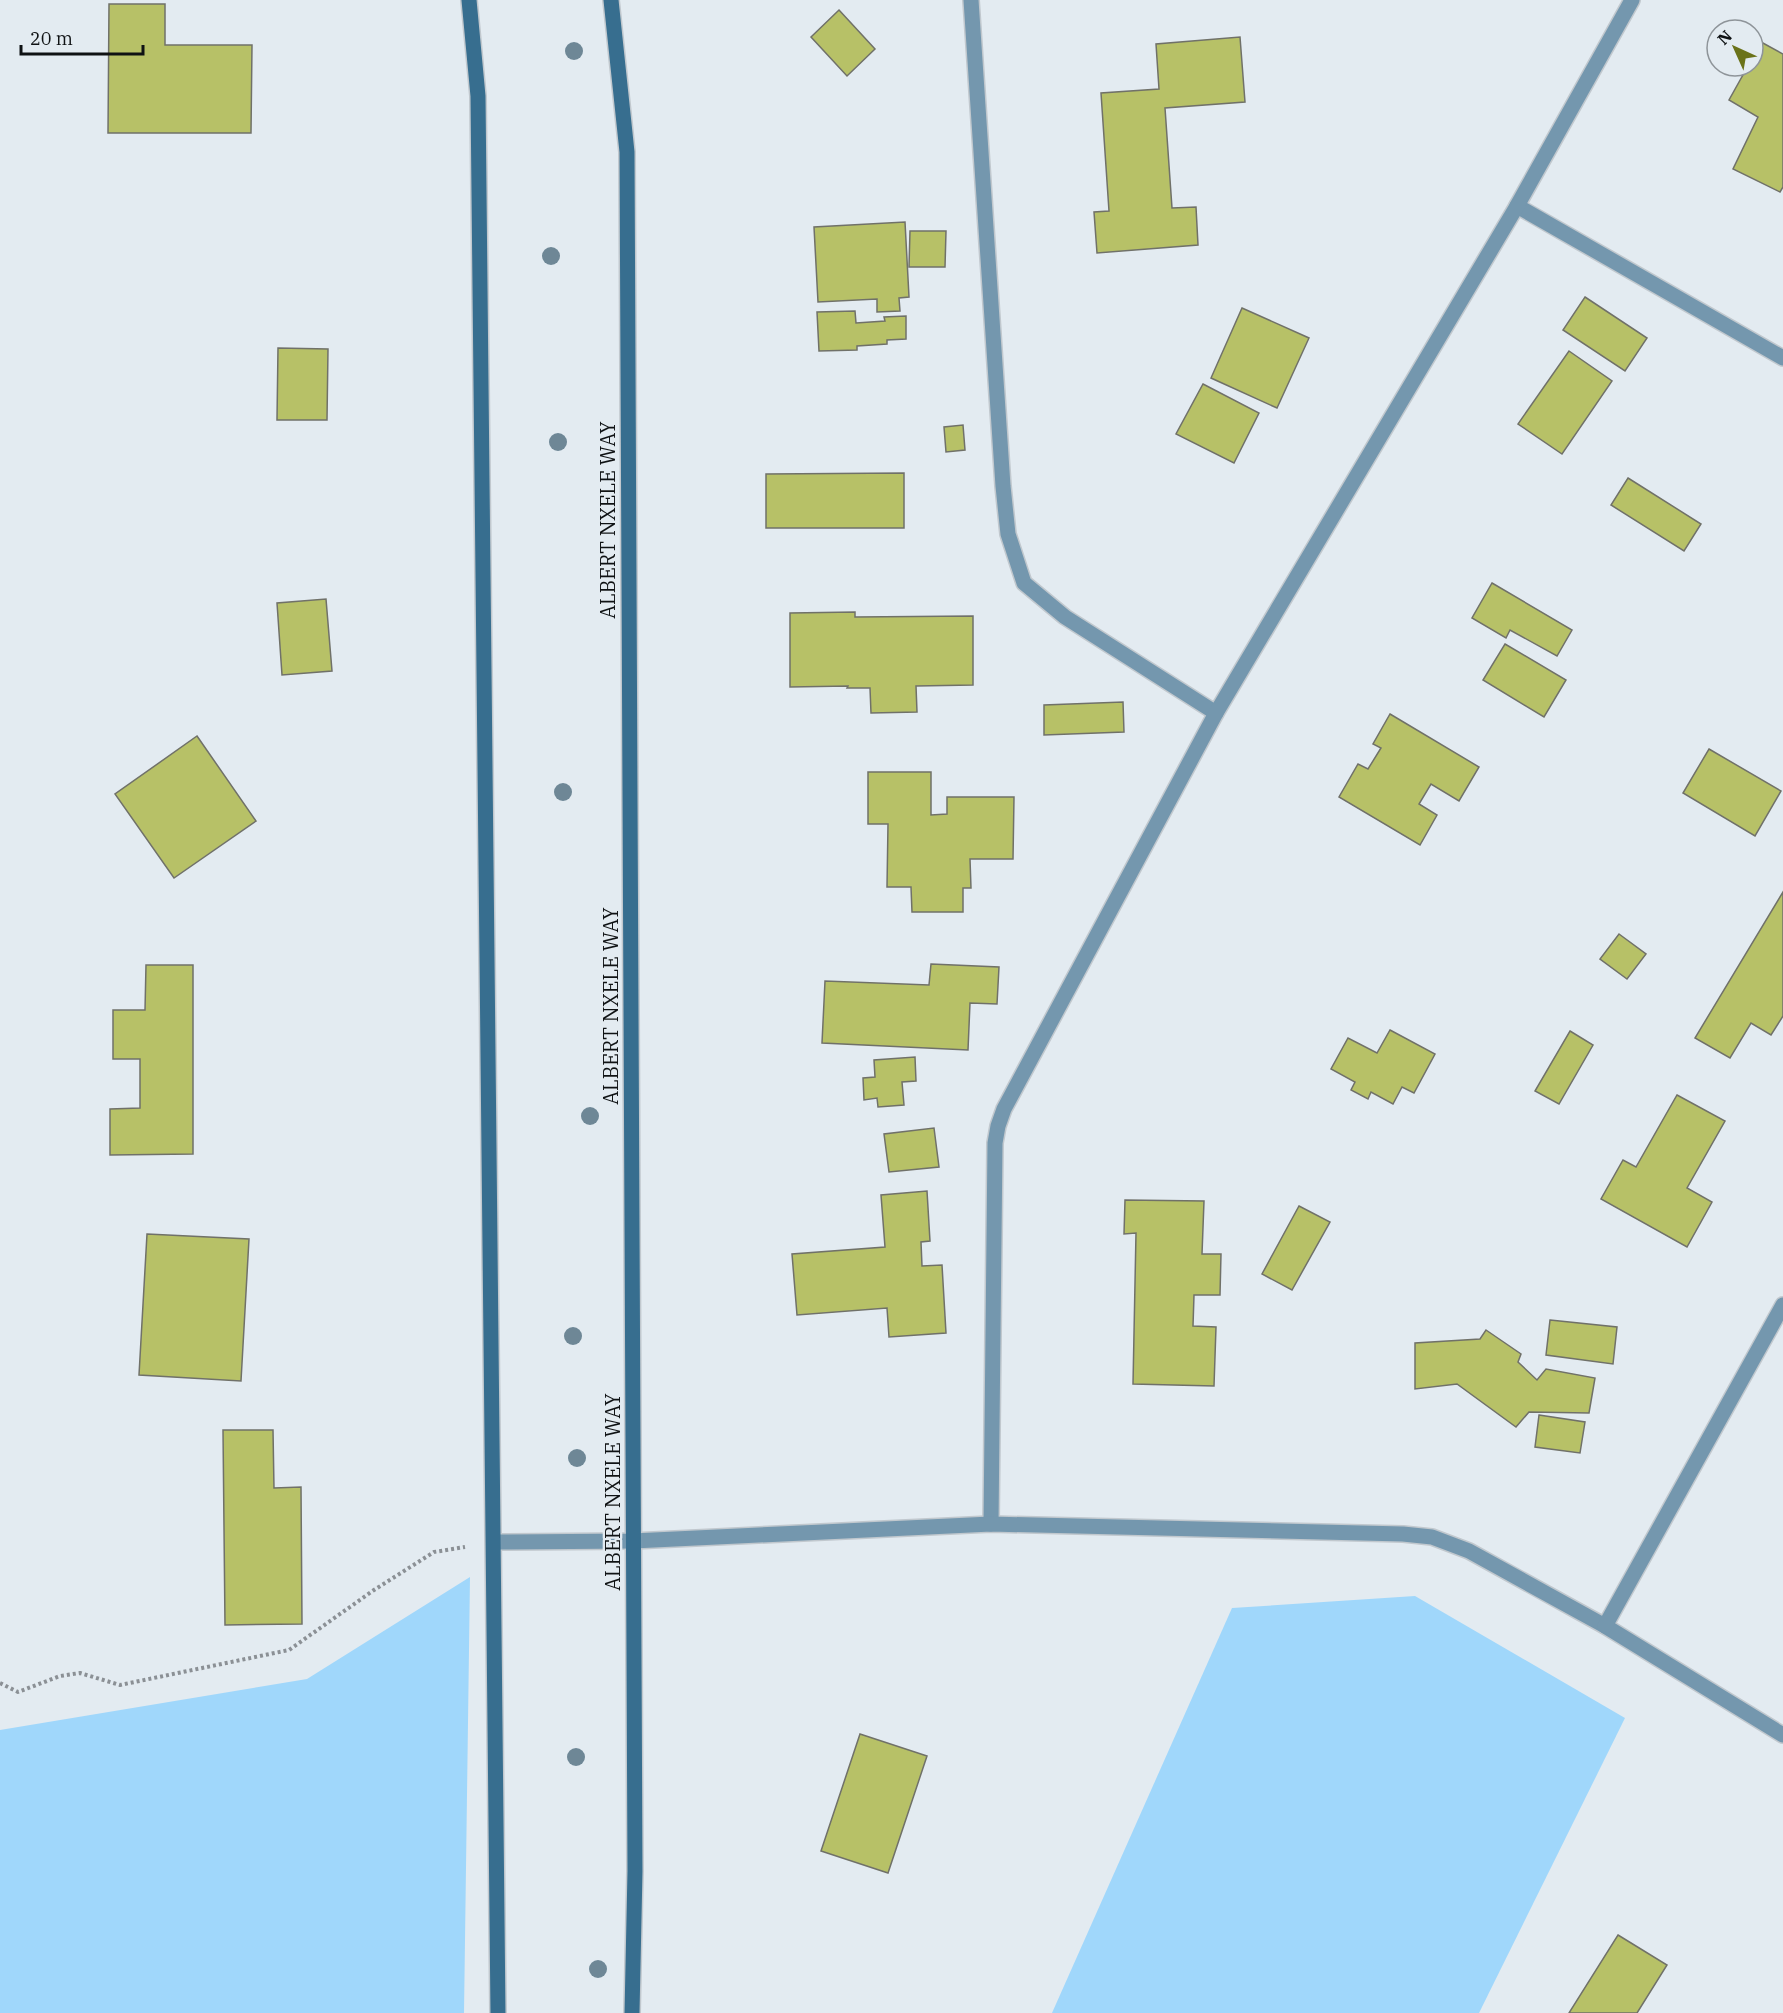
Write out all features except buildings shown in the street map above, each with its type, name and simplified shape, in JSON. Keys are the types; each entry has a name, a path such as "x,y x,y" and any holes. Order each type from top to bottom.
{"main road":[{"path":"469,0 478,96 498,2013"},
{"name":"ALBERT NXELE WAY","path":"611,0 627,152 635,1871 632,2013"}],"street":[{"path":"971,0 1003,486 1008,534 1024,583 1065,617 1216,713"},
{"path":"991,1524 995,1143 998,1126 1005,1109 1216,713 1517,206 1632,0"},
{"path":"1517,206 1783,358"},
{"path":"1605,1626 1783,1305"},
{"path":"494,1542 633,1541 991,1524 1403,1534 1432,1537 1469,1551 1605,1626 1783,1736"}],"path":[{"path":"0,1683 18,1692 60,1676 80,1673 120,1685 289,1650 374,1590 434,1552 494,1542"}],"shaded area":[{"path":"470,1577 464,2013 0,2013 0,1730 307,1679"},
{"path":"1415,1596 1625,1718 1479,2013 1052,2013 1232,1608"}]}
